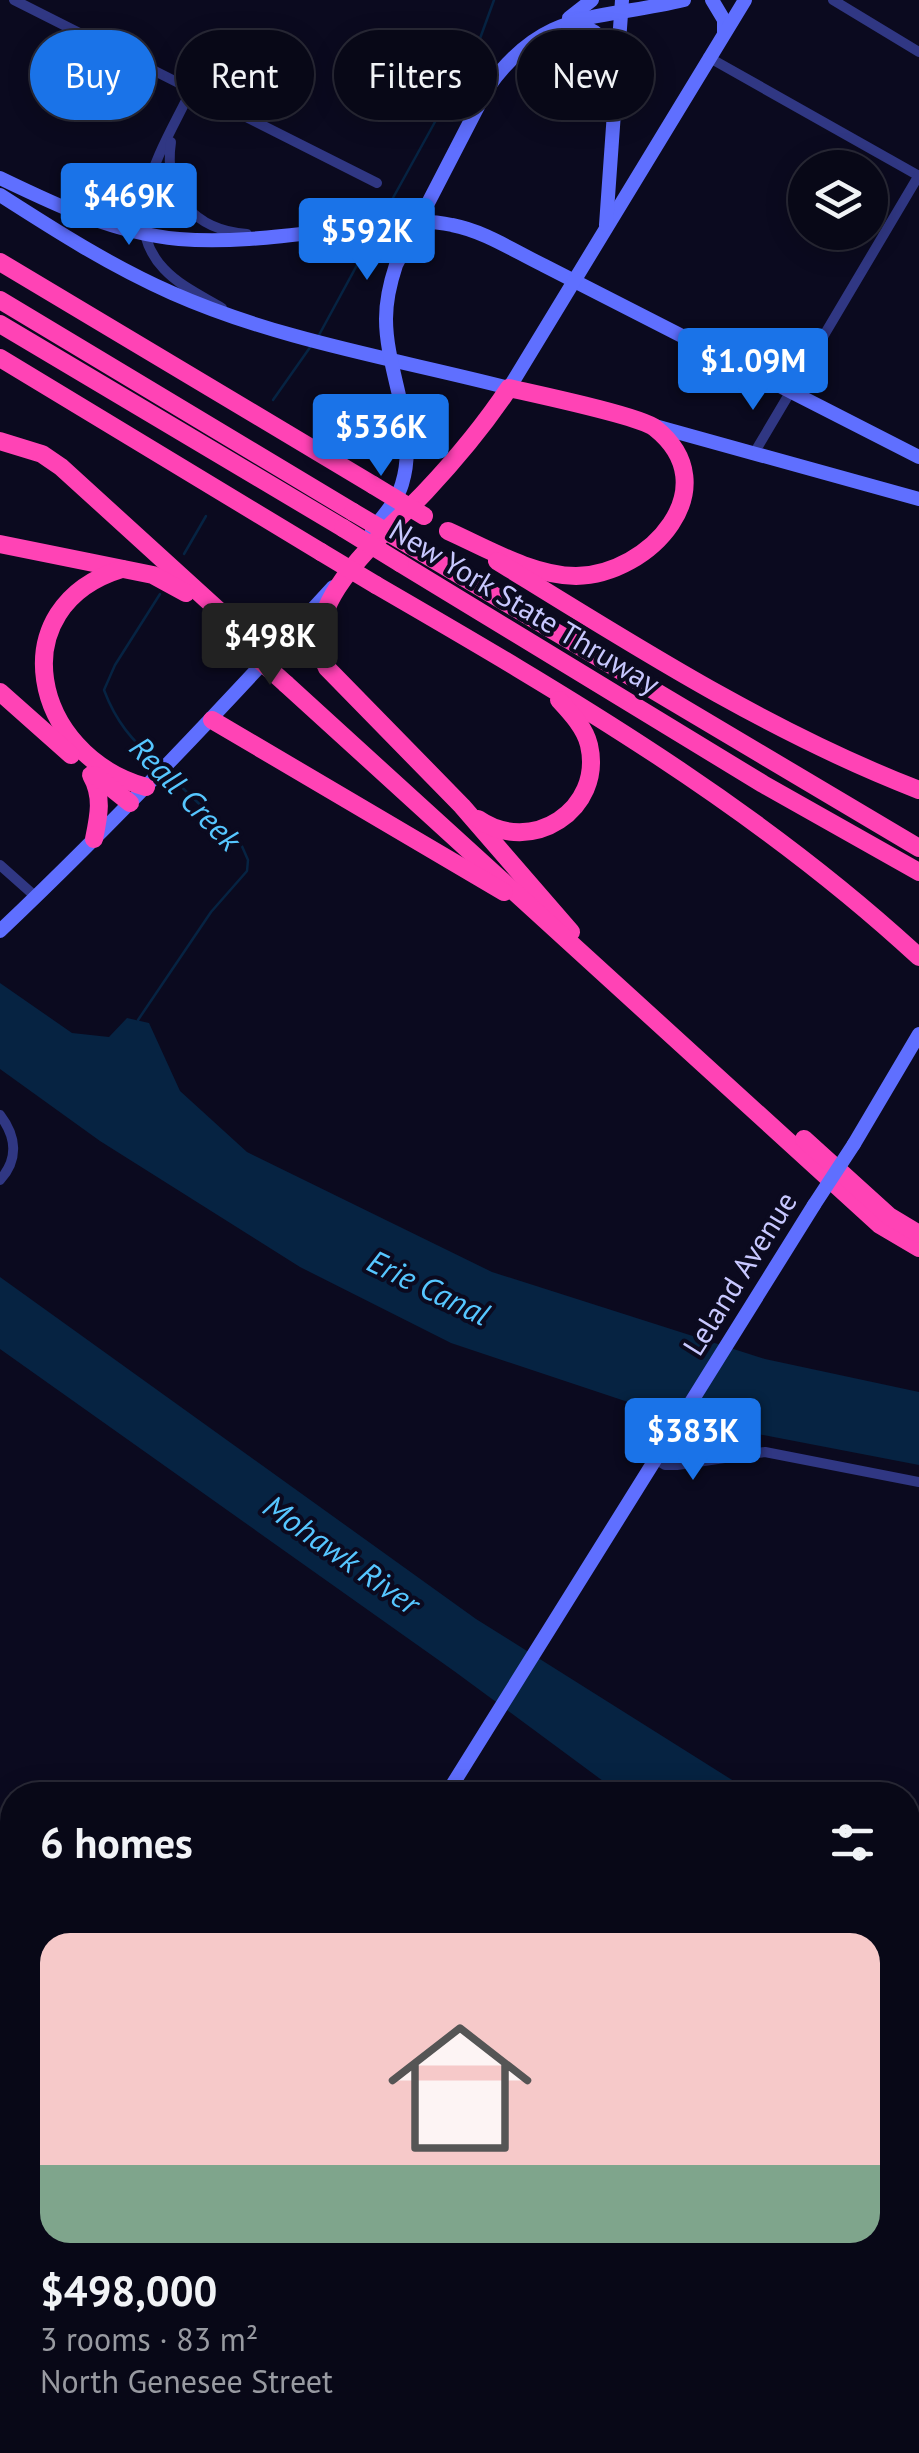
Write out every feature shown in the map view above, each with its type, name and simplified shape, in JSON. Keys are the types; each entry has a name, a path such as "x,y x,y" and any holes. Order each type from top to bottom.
{"highway":[{"path":"0,262 631,644 755,715 833,754 919,790"},
{"name":"New York State Thruway","path":"0,300 919,848"},
{"name":"New York State Thruway","path":"0,324 919,875"},
{"path":"0,358 660,756 828,876 919,958"},
{"path":"448,531 556,573 599,574 620,568 656,544 677,512 684,485 681,459 652,426 509,388 427,490 338,582 320,626 320,655 339,682 462,806 571,932"},
{"path":"0,441 42,454 61,467 248,643 571,932 889,1216 919,1234"},
{"path":"0,544 153,575 179,587 248,643"},
{"path":"122,569 84,582 52,608 36,638 34,674 38,695 50,718 85,754 106,772 150,782"},
{"path":"288,679 880,1225 919,1248"},
{"path":"462,806 496,829 519,833 552,826 569,815 581,800 588,784 589,746 570,712 544,685"},
{"path":"0,692 130,803"},
{"path":"212,720 547,920"},
{"path":"88,770 98,787 100,802 94,838"}],"main road":[{"path":"560,25 592,0"},
{"path":"0,930 212,720 338,582 402,486 406,440 386,322 388,291 396,265 418,222 487,89 505,63 540,34 560,25 622,6 684,0"},
{"path":"712,0 724,20 724,32"},
{"path":"0,195 120,268 174,294 306,338 509,388 745,0"},
{"path":"560,25 579,24 590,30"},
{"path":"604,231 613,120"},
{"path":"0,178 72,213 145,234 217,240 418,222 453,225 485,236 919,457"},
{"path":"652,426 917,496"},
{"name":"Leland Avenue","path":"454,1782 919,1034"}],"street":[{"path":"14,0 176,82"},
{"path":"833,0 919,52"},
{"path":"708,57 919,176 753,455"},
{"path":"177,120 148,181 143,202 145,234 166,272 240,319"},
{"path":"251,120 377,183"},
{"path":"174,126 170,174 186,210 219,230 280,236"},
{"path":"0,865 36,897"},
{"path":"0,1115 14,1142 14,1156 0,1180"},
{"path":"654,1459 665,1466 765,1452 919,1482"}],"water":[{"name":"Erie Canal","path":"0,983 72,1033 109,1037 127,1018 149,1023 180,1091 247,1152 492,1272 765,1359 919,1392 919,1465 716,1426 634,1404 451,1343 300,1267 100,1141 0,1069"},
{"name":"Mohawk River","path":"0,1277 476,1619 735,1782 604,1782 0,1349"}],"waterway":[{"name":"Reall Creek","path":"383,216 478,44 494,0"},
{"name":"Reall Creek","path":"319,335 375,232"},
{"name":"Reall Creek","path":"273,400 311,346"},
{"name":"Reall Creek","path":"184,554 206,516"},
{"name":"Reall Creek","path":"157,763 126,730 104,690 115,665 160,594"},
{"name":"Reall Creek","path":"138,1020 211,912 247,871 248,860 241,844 166,772"}]}
